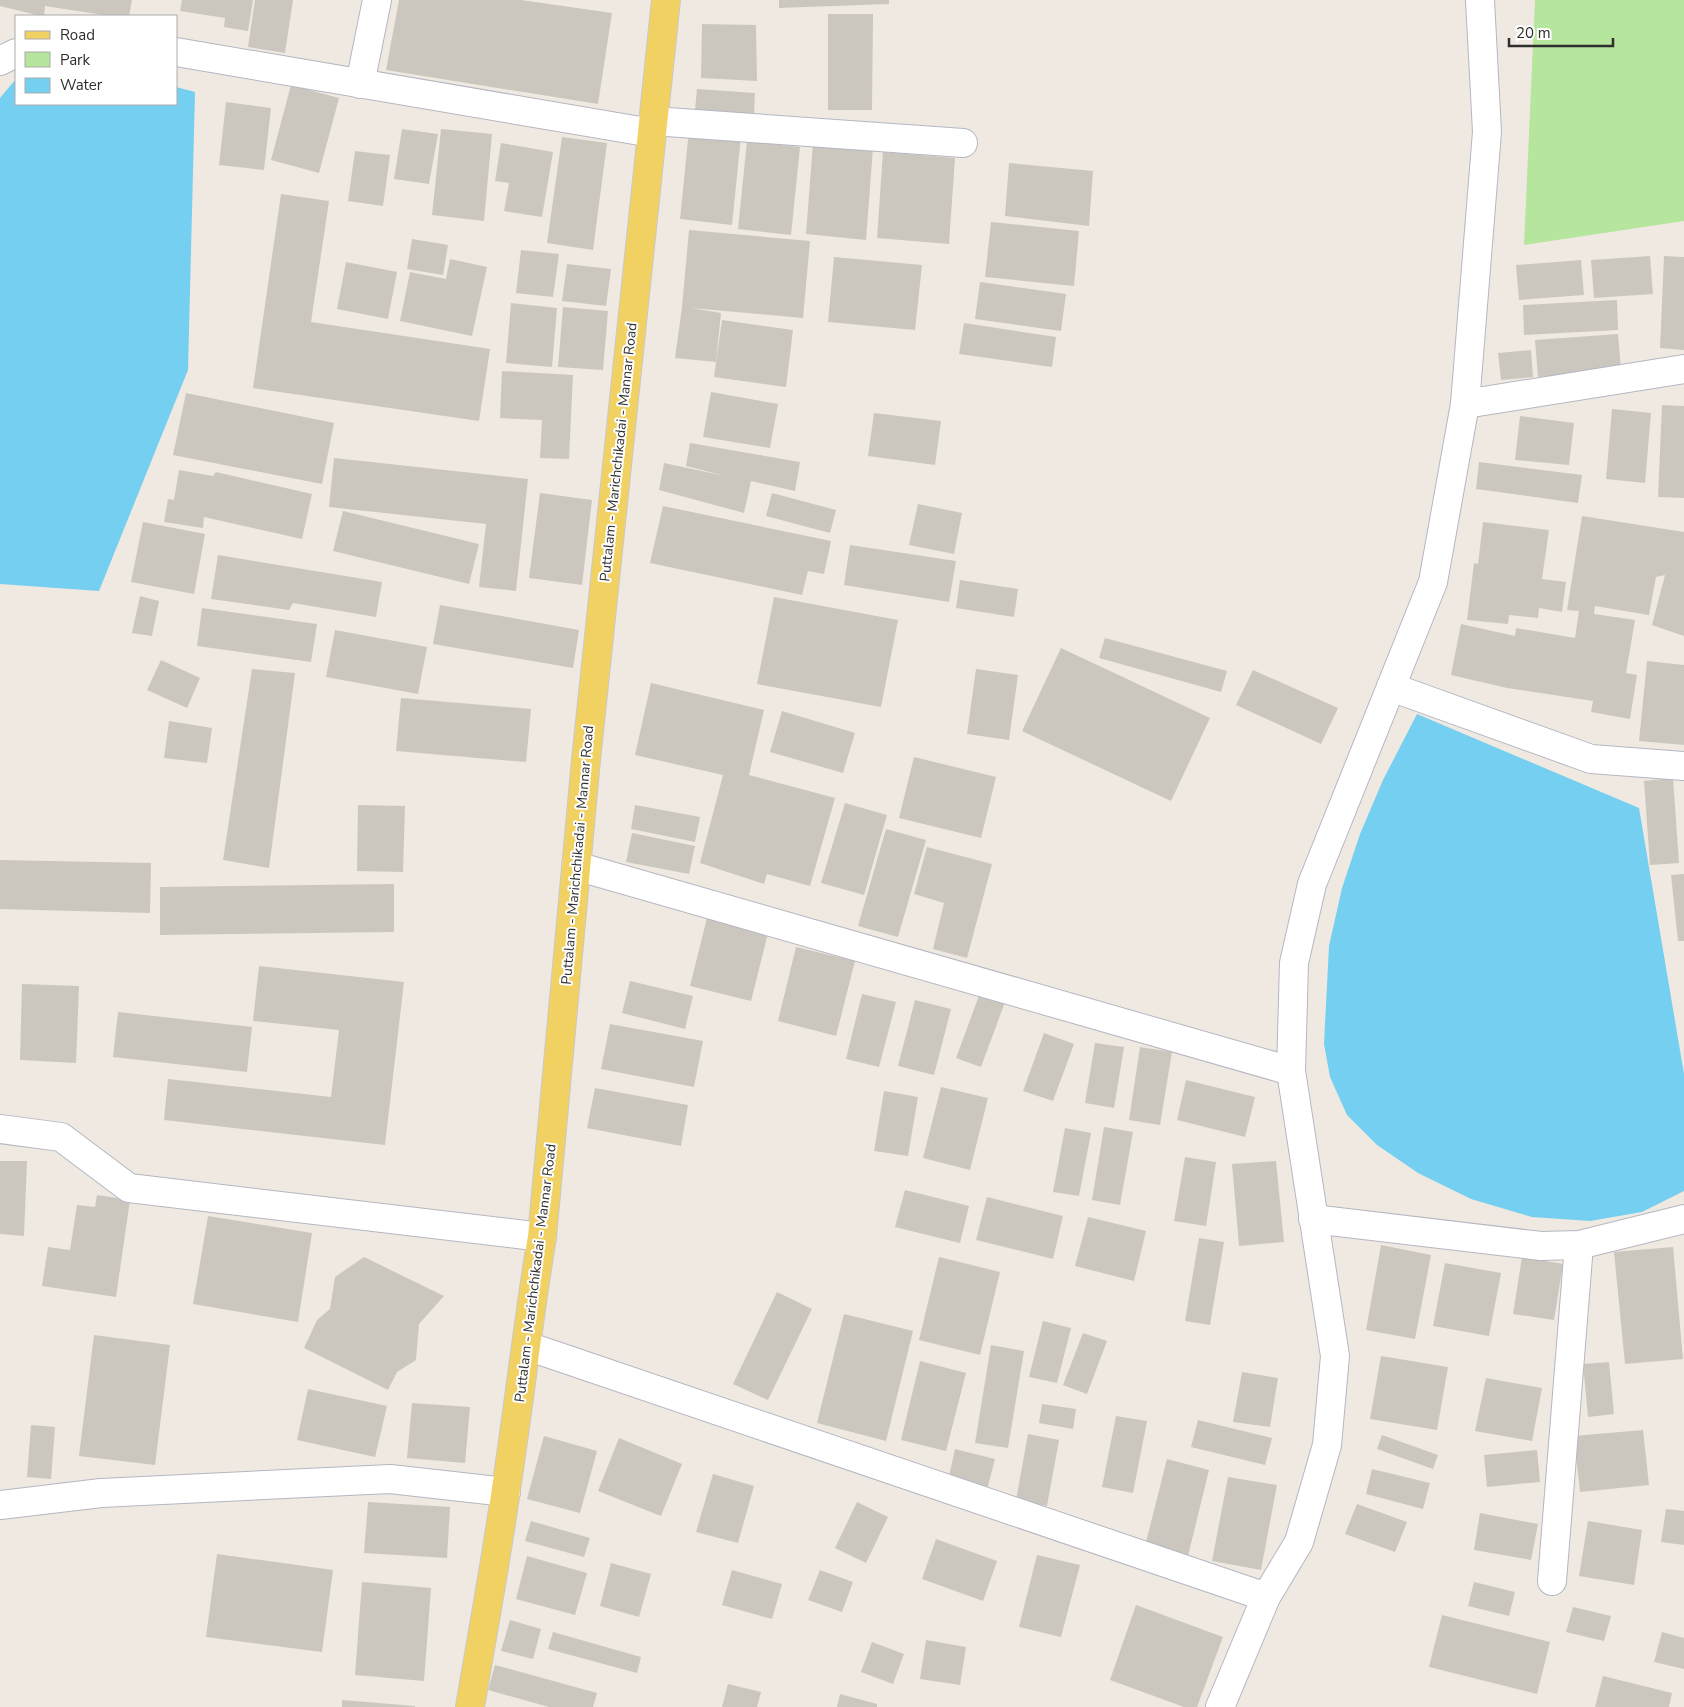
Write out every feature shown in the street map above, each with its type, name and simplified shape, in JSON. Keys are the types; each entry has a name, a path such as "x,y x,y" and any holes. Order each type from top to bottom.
{"main road":[{"name":"Puttalam - Marichchikadai - Mannar Road","path":"470,1707 506,1492 527,1346 529,1314 542,1237 576,866 666,0"}],"street":[{"path":"360,84 377,0"},
{"path":"1220,1707 1266,1597 1298,1542 1327,1445 1335,1356 1291,1071 1294,963 1312,884 1433,582 1465,404 1487,132 1480,0"},
{"path":"178,52 360,84 652,127 963,143"},
{"path":"0,61 15,54"},
{"path":"1465,404 1684,369"},
{"path":"1391,687 1591,759 1684,766"},
{"path":"576,866 1291,1071"},
{"path":"0,1129 61,1137 129,1188 542,1237"},
{"path":"1313,1219 1542,1246 1579,1245 1684,1219"},
{"path":"1552,1581 1579,1245"},
{"path":"527,1346 1266,1597"},
{"path":"0,1506 101,1493 390,1478 506,1492"}],"green space":[{"path":"1535,0 1684,0 1684,221 1524,245"}],"water":[{"path":"15,80 15,105 178,105 178,88 195,92 188,370 99,591 0,584 0,98"},
{"path":"1417,714 1639,808 1684,1074 1684,1191 1642,1212 1590,1221 1532,1217 1471,1199 1418,1173 1377,1145 1347,1115 1330,1077 1324,1044 1329,946 1342,888 1360,834 1383,780"}],"building":[{"path":"0,0 132,0 129,15 104,15 45,6 44,15 37,15 0,6"},
{"path":"182,0 253,0 248,31 224,27 225,18 180,11"},
{"path":"255,0 293,0 285,53 248,47"},
{"path":"399,0 521,0 612,13 598,104 386,70"},
{"path":"779,0 889,0 889,4 779,8"},
{"path":"828,14 873,14 872,110 828,110"},
{"path":"702,24 756,25 757,81 701,78"},
{"path":"291,85 339,98 319,173 271,160"},
{"path":"697,89 755,93 754,114 695,110"},
{"path":"226,102 271,108 264,170 219,165"},
{"path":"402,129 438,134 429,184 394,179"},
{"path":"441,129 492,134 484,221 432,215"},
{"path":"689,130 741,136 732,225 680,219"},
{"path":"562,137 607,143 593,250 547,243"},
{"path":"747,141 800,147 791,235 738,229"},
{"path":"501,143 553,152 542,217 504,211 509,183 495,181"},
{"path":"813,143 873,148 866,240 806,234"},
{"path":"355,151 390,155 383,206 348,201"},
{"path":"883,152 955,158 949,244 877,238"},
{"path":"1009,163 1093,171 1089,226 1005,216"},
{"path":"281,194 329,201 311,322 490,349 479,421 253,388"},
{"path":"991,222 1079,231 1074,286 985,277"},
{"path":"689,230 810,241 803,318 691,308 721,313 716,362 675,358"},
{"path":"412,239 448,245 443,275 407,269"},
{"path":"521,250 559,254 553,297 516,293"},
{"path":"1650,256 1653,294 1594,298 1591,260"},
{"path":"1664,256 1684,257 1684,350 1660,348"},
{"path":"834,257 922,265 915,330 828,322"},
{"path":"450,259 487,267 472,336 400,321 410,272 446,279"},
{"path":"1581,260 1584,295 1519,300 1516,265"},
{"path":"346,262 397,272 388,319 337,309"},
{"path":"567,264 611,269 606,306 562,301"},
{"path":"980,282 1066,294 1061,331 975,319"},
{"path":"1617,300 1618,330 1524,335 1523,305"},
{"path":"511,303 557,308 552,367 506,363"},
{"path":"563,307 608,311 603,370 558,367"},
{"path":"722,320 793,330 786,387 714,377"},
{"path":"964,323 1056,337 1052,367 959,354"},
{"path":"1618,334 1621,370 1538,377 1535,340"},
{"path":"1531,350 1533,377 1501,380 1498,353"},
{"path":"502,371 573,375 569,459 540,458 542,420 500,418"},
{"path":"711,392 778,404 770,448 703,437"},
{"path":"186,393 334,423 322,484 173,455"},
{"path":"1662,405 1684,406 1684,498 1658,497"},
{"path":"1612,409 1651,413 1645,483 1606,479"},
{"path":"874,413 941,421 935,465 868,456"},
{"path":"1520,416 1574,423 1569,465 1515,460"},
{"path":"690,443 800,462 795,491 751,481 744,513 659,490 664,463 725,476 686,466"},
{"path":"334,458 528,479 516,591 479,587 486,524 329,507"},
{"path":"1479,462 1582,475 1578,503 1476,489"},
{"path":"179,470 213,476 216,472 312,494 302,539 204,517 203,528 164,522 168,499 174,500"},
{"path":"540,493 592,500 582,585 529,578"},
{"path":"772,493 836,510 830,533 766,516"},
{"path":"918,504 962,513 954,554 909,545"},
{"path":"663,506 831,541 824,574 808,571 802,595 650,563"},
{"path":"343,511 479,544 469,584 333,551"},
{"path":"1582,516 1684,532 1684,636 1652,625 1665,575 1656,577 1649,615 1595,606 1594,614 1635,620 1626,673 1637,675 1630,719 1591,712 1593,701 1507,688 1451,675 1461,624 1515,636 1516,628 1575,638 1579,611 1567,610"},
{"path":"143,522 205,534 194,594 131,582"},
{"path":"1483,522 1549,530 1542,579 1566,582 1562,612 1539,608 1538,618 1509,615 1508,624 1467,620 1474,563 1478,564"},
{"path":"850,545 956,561 949,602 844,585"},
{"path":"218,555 382,582 376,617 293,603 289,610 211,599"},
{"path":"960,580 1018,589 1014,617 956,608"},
{"path":"140,596 159,601 152,636 132,633"},
{"path":"774,597 898,620 881,707 757,684"},
{"path":"440,605 579,630 573,668 433,644"},
{"path":"202,608 317,624 311,662 197,646"},
{"path":"335,630 427,647 418,694 326,677"},
{"path":"1105,638 1227,671 1221,692 1099,658"},
{"path":"1061,648 1210,718 1171,801 1022,731"},
{"path":"161,660 200,678 187,708 147,690"},
{"path":"1647,661 1684,665 1684,745 1639,741"},
{"path":"252,669 295,673 269,868 223,860"},
{"path":"976,669 1018,675 1009,740 967,734"},
{"path":"1253,670 1338,708 1321,744 1236,705"},
{"path":"651,683 764,710 749,775 835,798 810,886 767,874 764,884 700,863 723,775 635,755"},
{"path":"401,698 531,709 526,762 396,751"},
{"path":"782,711 855,733 843,773 770,752"},
{"path":"169,721 212,728 207,763 164,758"},
{"path":"914,757 996,777 981,838 899,818"},
{"path":"1673,778 1679,863 1650,865 1644,781"},
{"path":"845,803 887,815 864,895 821,883"},
{"path":"358,805 405,806 403,872 357,871"},
{"path":"635,805 700,817 695,842 631,829"},
{"path":"886,829 926,840 898,937 858,926"},
{"path":"632,833 695,846 689,874 626,862"},
{"path":"927,847 992,864 967,958 933,949 944,903 914,894"},
{"path":"0,860 151,863 150,913 0,909"},
{"path":"1684,874 1684,941 1678,941 1671,875"},
{"path":"394,884 394,932 160,935 160,887"},
{"path":"707,918 768,933 751,1001 690,986"},
{"path":"796,947 855,961 836,1036 778,1021"},
{"path":"259,966 404,982 385,1145 164,1120 168,1079 331,1097 339,1030 253,1021"},
{"path":"630,981 693,996 685,1029 622,1013"},
{"path":"22,984 79,986 76,1063 20,1060"},
{"path":"980,993 1005,1002 981,1067 956,1058"},
{"path":"862,994 896,1002 879,1067 846,1059"},
{"path":"915,1000 951,1009 934,1075 898,1066"},
{"path":"118,1012 252,1027 247,1072 113,1057"},
{"path":"610,1024 703,1041 694,1087 601,1069"},
{"path":"1044,1033 1074,1044 1053,1101 1023,1091"},
{"path":"1095,1043 1124,1047 1114,1108 1085,1103"},
{"path":"1140,1047 1172,1052 1160,1125 1129,1120"},
{"path":"1186,1080 1255,1097 1245,1137 1177,1120"},
{"path":"941,1087 988,1098 970,1170 923,1158"},
{"path":"595,1088 688,1105 681,1146 587,1128"},
{"path":"884,1091 918,1097 908,1156 874,1151"},
{"path":"1104,1127 1133,1132 1120,1205 1092,1200"},
{"path":"1065,1128 1091,1133 1079,1196 1053,1192"},
{"path":"1185,1157 1216,1162 1206,1226 1174,1221"},
{"path":"0,1161 27,1161 24,1236 0,1234"},
{"path":"1276,1161 1284,1242 1239,1246 1232,1164"},
{"path":"905,1190 969,1206 960,1243 895,1227"},
{"path":"97,1195 130,1200 116,1297 42,1286 48,1247 70,1250 77,1205 95,1207"},
{"path":"987,1197 1063,1216 1053,1259 976,1240"},
{"path":"208,1216 312,1233 298,1322 193,1304"},
{"path":"1088,1217 1146,1231 1134,1281 1075,1266"},
{"path":"1199,1238 1224,1242 1210,1325 1185,1321"},
{"path":"1381,1245 1431,1255 1415,1339 1366,1330"},
{"path":"1673,1247 1683,1359 1625,1364 1614,1252"},
{"path":"364,1257 444,1296 419,1324 416,1360 397,1372 388,1390 304,1348 317,1320 330,1309 335,1277"},
{"path":"939,1257 1000,1272 980,1355 919,1340"},
{"path":"1522,1257 1563,1264 1554,1320 1513,1314"},
{"path":"1445,1263 1501,1273 1489,1336 1433,1326"},
{"path":"777,1292 812,1309 768,1400 733,1384"},
{"path":"844,1314 913,1331 886,1441 817,1423"},
{"path":"1043,1321 1071,1328 1057,1383 1029,1377"},
{"path":"1083,1333 1107,1341 1087,1394 1063,1385"},
{"path":"94,1335 170,1345 155,1465 79,1456"},
{"path":"991,1345 1024,1351 1008,1448 975,1443"},
{"path":"1381,1356 1448,1367 1437,1430 1370,1419"},
{"path":"920,1361 966,1373 946,1451 901,1440"},
{"path":"1609,1362 1614,1414 1588,1417 1583,1364"},
{"path":"1242,1372 1278,1378 1270,1427 1233,1422"},
{"path":"1486,1378 1542,1388 1532,1441 1475,1431"},
{"path":"308,1389 387,1406 375,1457 297,1440"},
{"path":"412,1403 470,1407 465,1463 407,1458"},
{"path":"1042,1404 1076,1409 1073,1429 1039,1423"},
{"path":"1116,1416 1147,1421 1133,1493 1102,1487"},
{"path":"1198,1420 1272,1438 1265,1465 1191,1447"},
{"path":"31,1425 55,1427 51,1479 27,1477"},
{"path":"1643,1430 1649,1485 1580,1492 1574,1436"},
{"path":"1028,1434 1059,1440 1047,1506 1016,1500"},
{"path":"1382,1435 1438,1455 1433,1469 1377,1449"},
{"path":"544,1436 597,1451 580,1513 527,1499"},
{"path":"619,1438 682,1464 661,1516 598,1491"},
{"path":"955,1449 995,1459 987,1490 948,1481"},
{"path":"1537,1450 1540,1482 1487,1487 1484,1455"},
{"path":"1167,1459 1209,1470 1188,1556 1145,1546"},
{"path":"1372,1469 1430,1483 1423,1509 1366,1494"},
{"path":"713,1474 754,1486 738,1543 696,1532"},
{"path":"1228,1477 1277,1485 1261,1570 1212,1561"},
{"path":"368,1502 450,1507 447,1558 364,1553"},
{"path":"857,1502 888,1517 866,1563 835,1548"},
{"path":"1357,1504 1407,1522 1395,1552 1345,1534"},
{"path":"1666,1509 1684,1511 1684,1545 1661,1542"},
{"path":"1480,1513 1538,1524 1531,1560 1474,1550"},
{"path":"531,1521 590,1538 584,1557 525,1541"},
{"path":"1588,1521 1642,1530 1634,1585 1579,1576"},
{"path":"936,1539 997,1561 983,1601 922,1579"},
{"path":"217,1554 333,1570 322,1652 206,1637"},
{"path":"1037,1555 1080,1565 1061,1637 1019,1627"},
{"path":"527,1556 587,1573 575,1615 516,1599"},
{"path":"611,1563 651,1574 639,1617 600,1606"},
{"path":"732,1570 782,1584 772,1619 722,1605"},
{"path":"820,1570 853,1582 842,1612 808,1600"},
{"path":"362,1582 431,1588 424,1681 355,1675"},
{"path":"1474,1582 1515,1592 1509,1616 1468,1606"},
{"path":"1136,1605 1223,1637 1197,1707 1184,1707 1110,1680"},
{"path":"1573,1607 1611,1616 1604,1641 1566,1632"},
{"path":"1442,1615 1550,1642 1537,1694 1429,1667"},
{"path":"510,1620 541,1629 533,1659 501,1651"},
{"path":"553,1632 641,1657 637,1673 548,1649"},
{"path":"1662,1632 1684,1638 1684,1669 1654,1662"},
{"path":"926,1640 966,1647 960,1685 920,1679"},
{"path":"872,1642 904,1654 893,1684 861,1672"},
{"path":"495,1665 597,1693 593,1707 549,1707 488,1690"},
{"path":"1603,1676 1672,1693 1669,1707 1595,1707"},
{"path":"728,1684 761,1692 757,1707 722,1707"},
{"path":"840,1694 877,1704 877,1707 837,1707"},
{"path":"342,1700 415,1706 415,1707 342,1707"}]}
